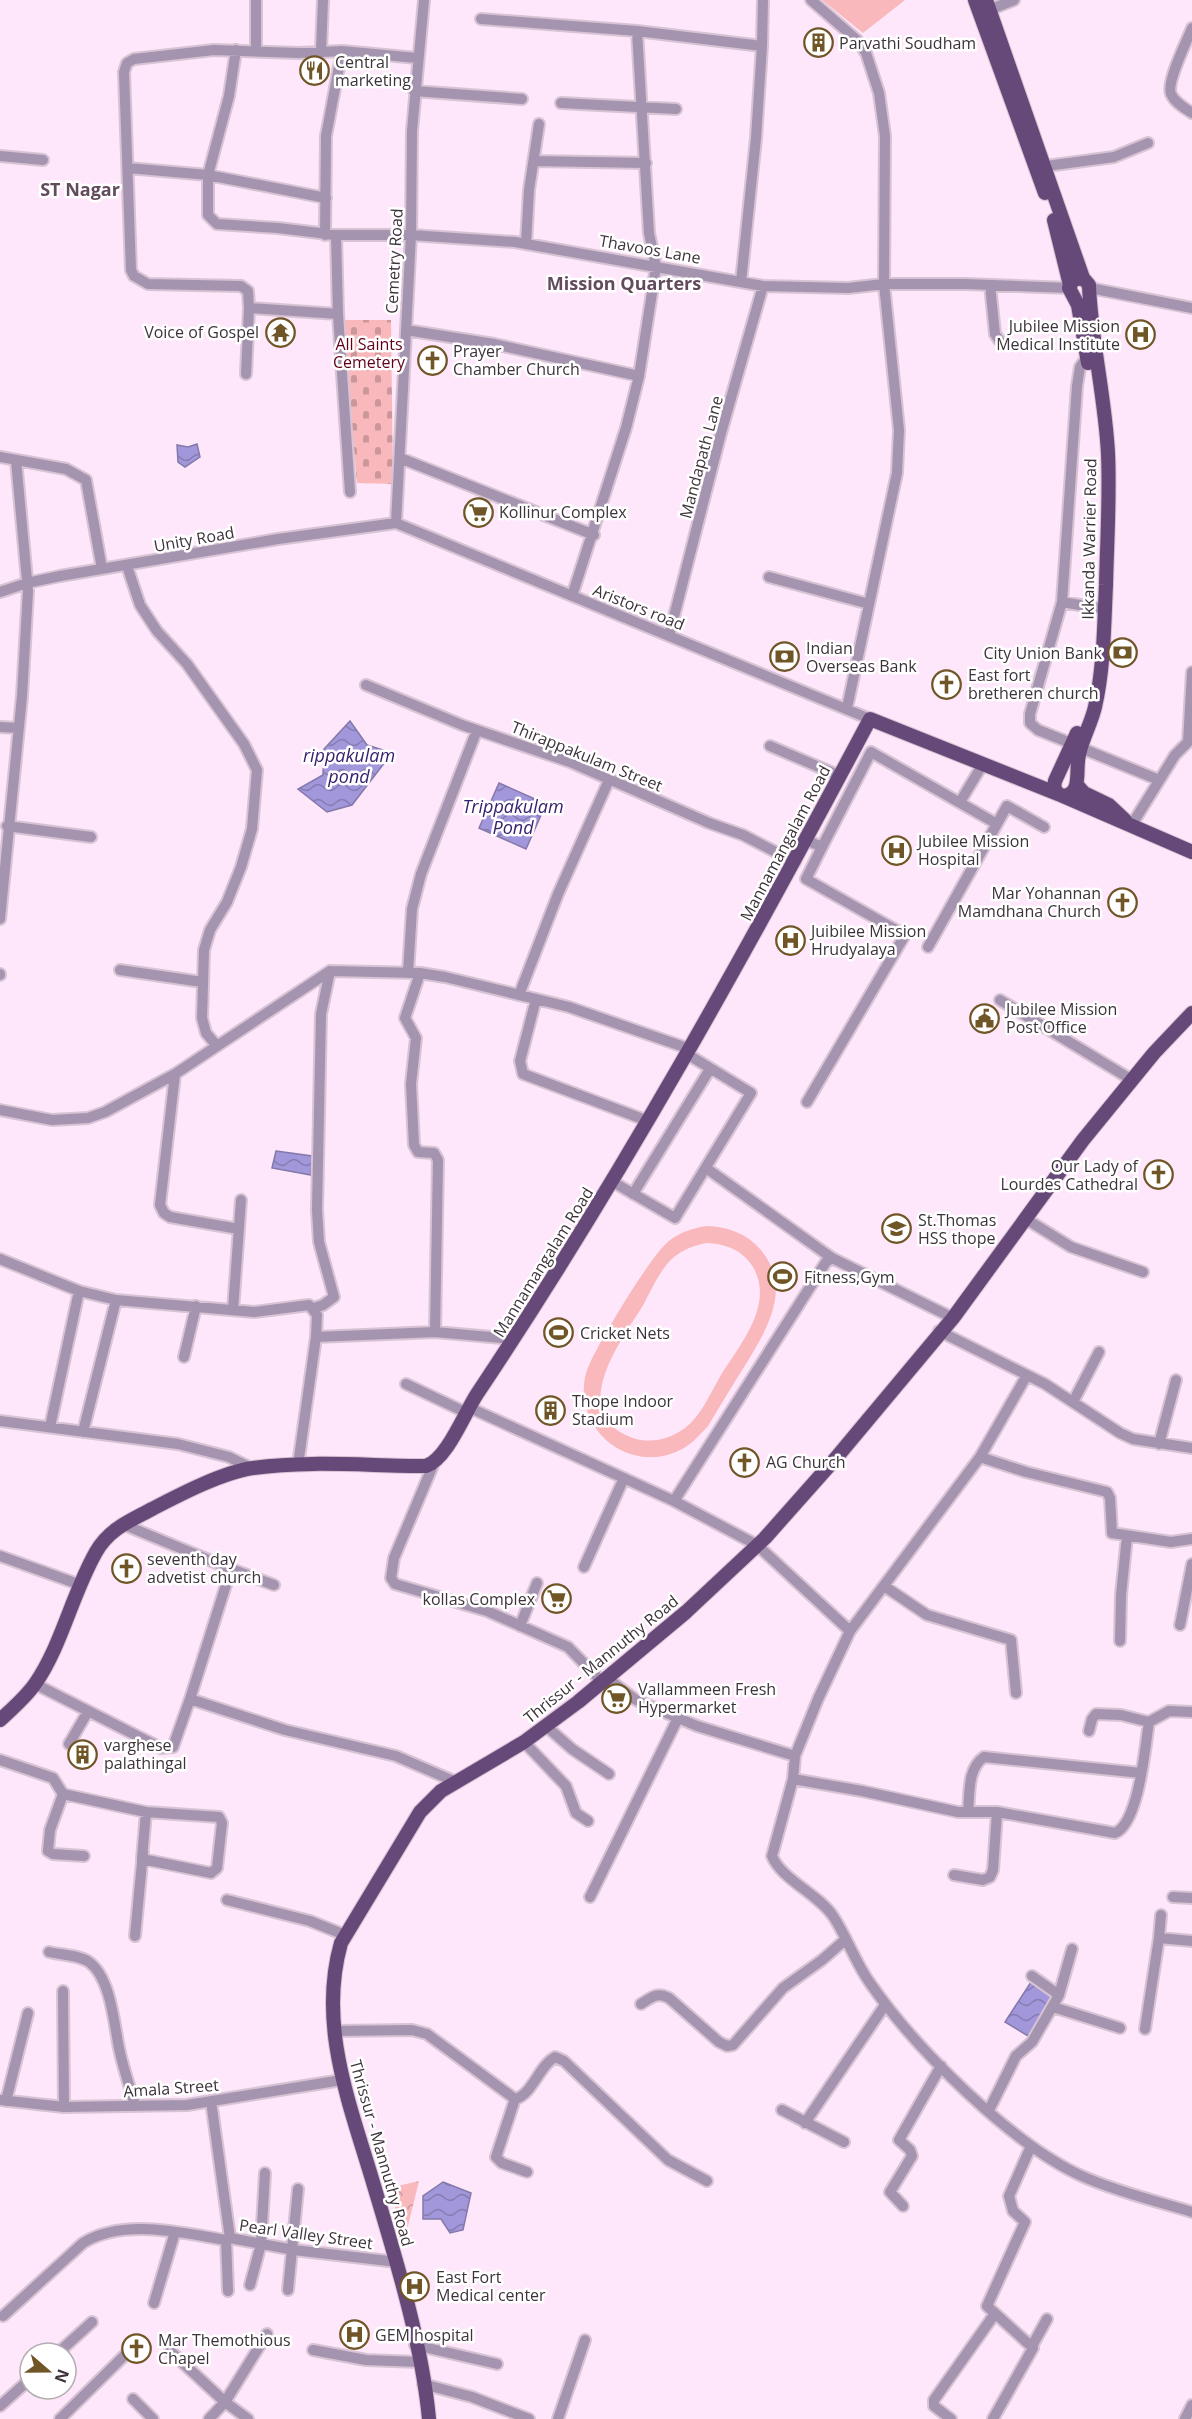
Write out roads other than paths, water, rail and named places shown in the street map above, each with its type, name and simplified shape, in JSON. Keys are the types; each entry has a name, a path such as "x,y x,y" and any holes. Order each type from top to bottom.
{"main road":[{"name":"Ikkanda Warrier Road","path":"975,0 986,7 1041,167 1079,288 1103,395 1108,453 1108,524 1102,665 1094,710 1058,787"},
{"name":"Ikkanda Warrier Road","path":"1077,784 1077,746 1086,707 1097,608 1098,455 1079,288"},
{"path":"870,719 1012,776 1074,793 1077,784"},
{"name":"Mannamangalam Road","path":"434,1463 442,1454 467,1410 613,1182 795,862 870,719"},
{"path":"1058,787 1066,773 1073,776 1084,793 1109,806 1131,826"},
{"path":"1058,787 1131,826 1192,852"},
{"name":"Thrissur - Mannuthy Road","path":"429,2419 419,2362 396,2262 337,2064 334,2031 335,1964 345,1935 420,1812 441,1791 524,1742 546,1726 686,1612 757,1545 836,1458 953,1318 1083,1140 1132,1080 1192,1013"},
{"path":"0,1720 35,1684 49,1656 78,1584 106,1537 122,1524 188,1491 251,1468 298,1465 426,1466 434,1463"}],"street":[{"path":"256,0 256,50"},
{"path":"321,51 323,0"},
{"name":"Cemetry Road","path":"396,523 411,235 414,91 424,0"},
{"path":"741,282 756,138 763,0"},
{"path":"811,0 861,46 879,93 885,136 884,284 899,430 897,472 847,708"},
{"path":"986,7 1014,0"},
{"path":"481,19 637,31 762,46"},
{"path":"1192,28 1171,81 1170,92 1176,102 1192,113"},
{"path":"572,596 615,471 639,376 656,267 649,233 637,31"},
{"path":"246,374 248,291 241,286 148,284 134,276 131,270 124,72 127,63 134,59 190,50 300,53 342,51 417,58"},
{"name":"Thavoos Lane","path":"236,50 229,96 208,175 208,215 217,224 278,228 331,235 411,235 526,243 763,286 848,288 884,284 1079,288 1192,308"},
{"path":"342,51 326,136 326,198 338,314 350,492"},
{"path":"414,91 522,99"},
{"path":"561,103 676,109"},
{"path":"526,243 539,124"},
{"path":"1041,167 1114,157 1148,143"},
{"path":"0,156 43,160"},
{"path":"534,161 646,163"},
{"path":"128,168 208,175 326,198"},
{"path":"990,285 994,334 999,340"},
{"name":"Mandapath Lane","path":"669,636 721,433 763,286"},
{"path":"249,308 338,314"},
{"path":"406,330 494,344 639,376"},
{"path":"1087,357 1080,367 1077,386 1062,602 1030,723 1038,730 1159,780"},
{"path":"0,457 66,469 86,480 102,569"},
{"path":"400,458 594,535"},
{"path":"0,919 2,873 18,728 27,583 16,459"},
{"name":"Aristors road","path":"396,523 870,719"},
{"name":"Unity Road","path":"0,592 27,583 102,569 278,539 396,523"},
{"path":"127,566 140,605 157,631 187,664 244,744 256,770 252,829 241,867 227,902 210,930 204,950 202,1018 206,1033 217,1046"},
{"path":"769,577 869,604"},
{"path":"1062,602 1097,608"},
{"path":"1131,826 1175,755 1190,740 1192,672"},
{"name":"Thirappakulam Street","path":"366,685 477,730 570,762 743,835 795,862"},
{"path":"0,727 18,728"},
{"path":"408,973 412,909 421,874 477,730"},
{"path":"770,746 840,776"},
{"path":"807,1102 905,935 806,879 871,752 997,824"},
{"path":"960,802 983,764"},
{"path":"519,995 555,902 609,780"},
{"path":"928,947 1007,806 1044,827"},
{"path":"7,826 91,837"},
{"path":"806,840 822,847"},
{"path":"120,970 202,982"},
{"path":"314,1308 334,1297 319,1242 317,1210 321,1014 330,971"},
{"path":"0,1110 52,1120 88,1118 105,1112 175,1074 330,971 420,973 536,999 634,1028 688,1052 710,1069 751,1093 675,1218 613,1182"},
{"path":"420,973 405,1018 416,1038 411,1084 414,1145 418,1152 434,1153 438,1160 435,1332"},
{"path":"536,999 520,1061 523,1074 648,1121"},
{"path":"1000,1000 1132,1080"},
{"path":"633,1194 710,1069"},
{"path":"175,1074 160,1205 164,1213 171,1217 233,1228"},
{"path":"706,1168 832,1258 953,1318"},
{"path":"233,1310 241,1200"},
{"path":"1026,1219 1071,1247 1143,1272"},
{"path":"674,1501 826,1262 832,1258"},
{"path":"0,1259 79,1291 116,1300 254,1312 309,1305 314,1308 317,1315 316,1337 298,1465"},
{"path":"50,1427 79,1291"},
{"path":"83,1432 116,1300"},
{"path":"184,1357 196,1306"},
{"path":"316,1337 435,1332 514,1339"},
{"path":"939,1332 1027,1375 1120,1433 1159,1444 1192,1448"},
{"path":"1073,1402 1099,1352"},
{"path":"1027,1375 980,1457 850,1631 818,1699 795,1756 793,1779 772,1857 776,1866 818,1899 832,1916 868,1980 885,2005 941,2066 1031,2146 1083,2176 1192,2212"},
{"path":"1159,1444 1176,1380"},
{"path":"406,1383 674,1501 757,1545 850,1631"},
{"path":"0,1421 178,1444 229,1458 251,1468"},
{"path":"980,1457 1026,1472 1107,1492 1110,1498 1110,1531 1127,1536 1171,1542 1192,1539"},
{"path":"434,1463 394,1558 391,1578 395,1584 487,1611 568,1647 605,1680 636,1700 678,1718 795,1756"},
{"path":"584,1567 624,1478"},
{"path":"122,1524 274,1585"},
{"path":"1120,1641 1127,1536"},
{"path":"0,1556 78,1584"},
{"path":"1180,1626 1192,1564"},
{"path":"35,1684 87,1713 161,1748 173,1747 231,1569"},
{"path":"520,1626 537,1583"},
{"path":"884,1586 927,1615 1011,1640 1016,1693"},
{"path":"190,1699 285,1730 396,1756 456,1782"},
{"path":"1089,1731 1092,1719 1101,1713 1149,1722 1169,1711 1192,1712"},
{"path":"69,1744 87,1713"},
{"path":"590,1897 678,1718"},
{"path":"793,1779 968,1812 997,1812 1115,1833 1122,1830 1127,1822 1141,1773 1149,1722"},
{"path":"546,1726 572,1749 609,1774"},
{"path":"524,1742 566,1786 576,1813 588,1821"},
{"path":"968,1812 972,1771 976,1762 984,1757 1141,1773"},
{"path":"0,1760 53,1778 63,1794 146,1812 211,1814 219,1817 222,1823 217,1868 212,1873 142,1859 143,1851"},
{"path":"63,1794 51,1830 48,1851 52,1854 84,1856"},
{"path":"135,1935 146,1812"},
{"path":"954,1875 983,1880 990,1877 993,1870 997,1812"},
{"path":"1173,1896 1192,1898"},
{"path":"227,1900 309,1921 345,1935"},
{"path":"1145,2029 1161,1915"},
{"path":"1159,1938 1192,1941"},
{"path":"641,2004 653,1996 662,1994 719,2042 727,2046 734,2045 783,1988 822,1960 846,1939"},
{"path":"989,2110 1016,2056 1032,2042 1053,2007 1059,1995 1072,1949"},
{"path":"49,1952 80,1958 89,1962 98,1972 109,1996 119,2050 135,2106"},
{"path":"1032,1976 1059,1995"},
{"path":"63,1991 64,2107"},
{"path":"806,2123 885,2005"},
{"path":"1053,2007 1120,2028"},
{"path":"3,2100 28,2013"},
{"path":"334,2031 412,2030 428,2034 514,2099"},
{"path":"514,2099 522,2096 547,2062 555,2057 564,2061 668,2160 707,2181"},
{"path":"903,2206 890,2192 912,2156 910,2150 899,2140 941,2066"},
{"name":"Amala Street","path":"3,2100 64,2107 211,2102 342,2080"},
{"path":"514,2099 496,2157 502,2163 528,2172"},
{"path":"3,2316 83,2243 98,2234 116,2230 175,2232 228,2239 211,2102"},
{"path":"782,2110 844,2142"},
{"path":"1031,2146 1009,2196 1013,2211 1025,2222 987,2306 994,2315 1032,2346"},
{"path":"250,2285 261,2244 265,2173"},
{"path":"288,2290 294,2250 298,2189"},
{"path":"154,2303 175,2232"},
{"name":"Pearl Valley Street","path":"228,2291 228,2239 294,2250 396,2262"},
{"path":"951,2419 934,2406 934,2400 994,2315"},
{"path":"993,2419 1047,2319"},
{"path":"71,2341 92,2322"},
{"path":"209,2419 225,2402 267,2334"},
{"path":"558,2419 585,2340"},
{"path":"415,2345 497,2364"},
{"path":"60,2419 131,2349"},
{"path":"313,2350 366,2360 419,2362"},
{"path":"170,2351 225,2402 248,2419"},
{"path":"423,2385 472,2397 529,2419"},
{"path":"0,2406 18,2390"},
{"path":"133,2399 153,2419"},
{"path":"1185,2419 1192,2405"}],"water":[{"path":"197,444 200,457 185,467 178,462 177,445 188,447"},
{"name":"rippakulam pond","path":"350,721 367,745 392,753 352,805 327,812 298,789 323,775 324,749"},
{"name":"Trippakulam Pond","path":"499,783 546,804 526,849 479,828"},
{"path":"276,1151 312,1156 311,1175 272,1168"},
{"path":"1031,1982 1057,1999 1033,2039 1005,2022"},
{"path":"443,2182 471,2193 463,2230 450,2233 441,2219 423,2219 423,2196"}],"place":[{"name":"Parvathi Soudham","path":"818,43"},
{"name":"Central marketing","path":"314,71"},
{"name":"Voice of Gospel","path":"280,332"},
{"name":"Jubilee Mission Medical Institute","path":"1141,335"},
{"name":"Prayer Chamber Church","path":"432,360"},
{"name":"Kollinur Complex","path":"478,512"},
{"name":"City Union Bank","path":"1123,653"},
{"name":"Indian Overseas Bank","path":"785,657"},
{"name":"East fort bretheren church","path":"947,684"},
{"name":"Jubilee Mission Hospital","path":"897,850"},
{"name":"Mar Yohannan Mamdhana Church","path":"1122,902"},
{"name":"Juibilee Mission Hrudyalaya","path":"790,940"},
{"name":"Jubilee Mission Post Office","path":"985,1018"},
{"name":"Our Lady of Lourdes Cathedral","path":"1159,1175"},
{"name":"St.Thomas HSS thope","path":"897,1229"},
{"name":"Fitness,Gym","path":"783,1277"},
{"name":"Cricket Nets","path":"559,1333"},
{"name":"Thope Indoor Stadium","path":"551,1410"},
{"name":"AG Church","path":"745,1462"},
{"name":"seventh day advetist church","path":"126,1568"},
{"name":"kollas Complex","path":"556,1599"},
{"name":"Vallammeen Fresh Hypermarket","path":"617,1698"},
{"name":"varghese palathingal","path":"83,1754"},
{"name":"East Fort Medical center","path":"415,2286"},
{"name":"GEM hospital","path":"354,2335"},
{"name":"Mar Themothious Chapel","path":"137,2349"}],"district":[{"name":"ST Nagar","path":"80,189"},
{"name":"Mission Quarters","path":"624,283"}],"park label":[{"name":"All Saints Cemetery","path":"369,353"}]}
